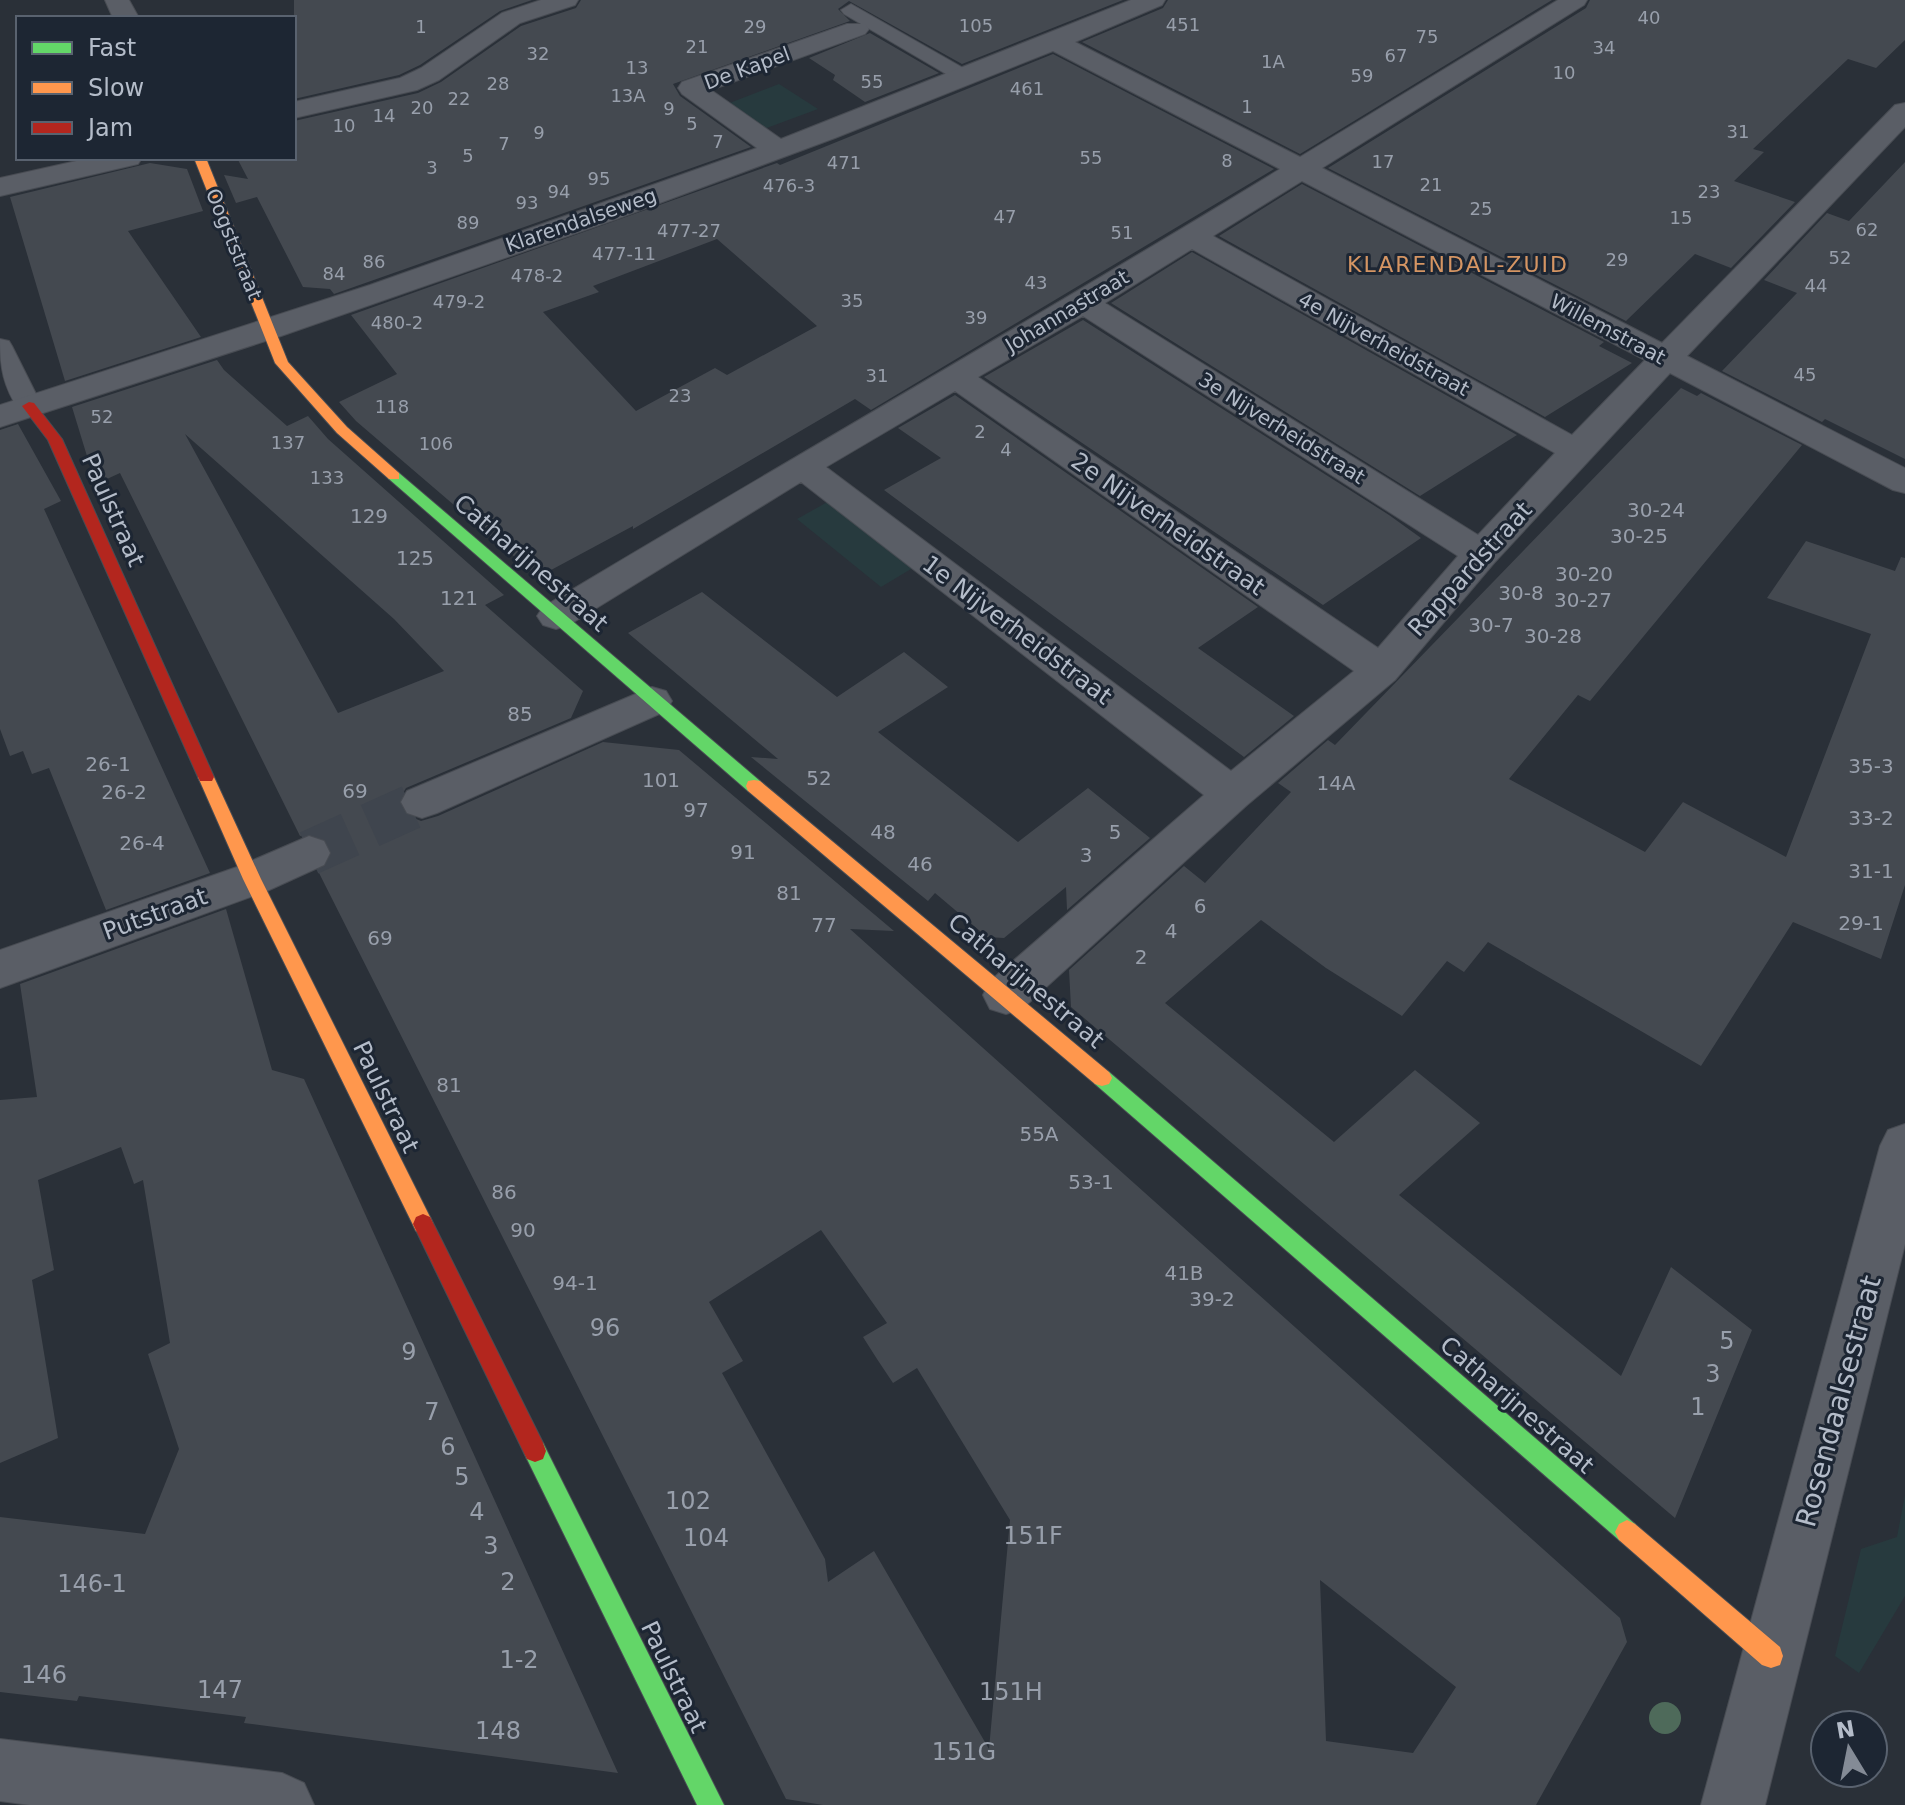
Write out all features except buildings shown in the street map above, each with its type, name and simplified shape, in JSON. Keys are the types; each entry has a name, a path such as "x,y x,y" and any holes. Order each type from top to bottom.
{"street":[{"path":"296,110 408,84 430,74 511,18 566,0"},
{"name":"Klarendalseweg","path":"0,417 268,330 777,149 1056,42 1153,0"},
{"name":"Johannastraat","path":"556,616 802,466 1083,303 1303,168 1561,3"},
{"name":"De Kapel","path":"777,149 691,88 854,20"},
{"name":"Willemstraat","path":"1056,42 1905,482"},
{"name":"Rappardstraat","path":"1006,995 1232,794 1381,670 1481,554 1576,451 1900,122"},
{"path":"0,187 119,160"},
{"name":"Oogststraat","path":"201,160 268,330"},
{"name":"4e Nijverheidstraat","path":"1192,236 1576,451"},
{"name":"3e Nijverheidstraat","path":"1083,303 1481,554"},
{"name":"Catharijnestraat","path":"268,330 282,363 342,430 652,701 1006,995 1771,1656"},
{"name":"2e Nijverheidstraat","path":"956,377 1381,670"},
{"name":"Paulstraat","path":"29,406 55,439 252,879 711,1805"},
{"name":"1e Nijverheidstraat","path":"802,466 1232,794"},
{"path":"422,802 652,701"},
{"name":"Putstraat","path":"0,969 252,879 309,853"},
{"name":"Rosendaalsestraat","path":"1733,1805 1905,1146"},
{"path":"0,1770 282,1805"}],"lane":[{"path":"880,0 854,20 965,77"},
{"path":"0,346 29,406"}],"green space":[{"path":"779,84 818,109 764,129 727,104"},
{"path":"831,500 916,566 881,587 797,519"},
{"path":"1905,1495 1905,1596 1859,1673 1835,1656 1861,1549 1897,1537"}],"tunnel":[{"path":"309,853 422,802"}],"traffic: fast":[{"path":"394,476 754,786"},
{"path":"1102,1078 1627,1532"},
{"path":"535,1451 711,1805"}],"traffic: slow":[{"path":"201,160 282,363 342,430 394,476"},
{"path":"206,777 252,879 423,1224"},
{"path":"754,786 1102,1078"},
{"path":"1627,1532 1771,1656"}],"traffic: jam":[{"path":"29,406 55,439 206,777"},
{"path":"423,1224 535,1451"}],"district":[{"name":"KLARENDAL-ZUID","path":"1458,264"}]}
